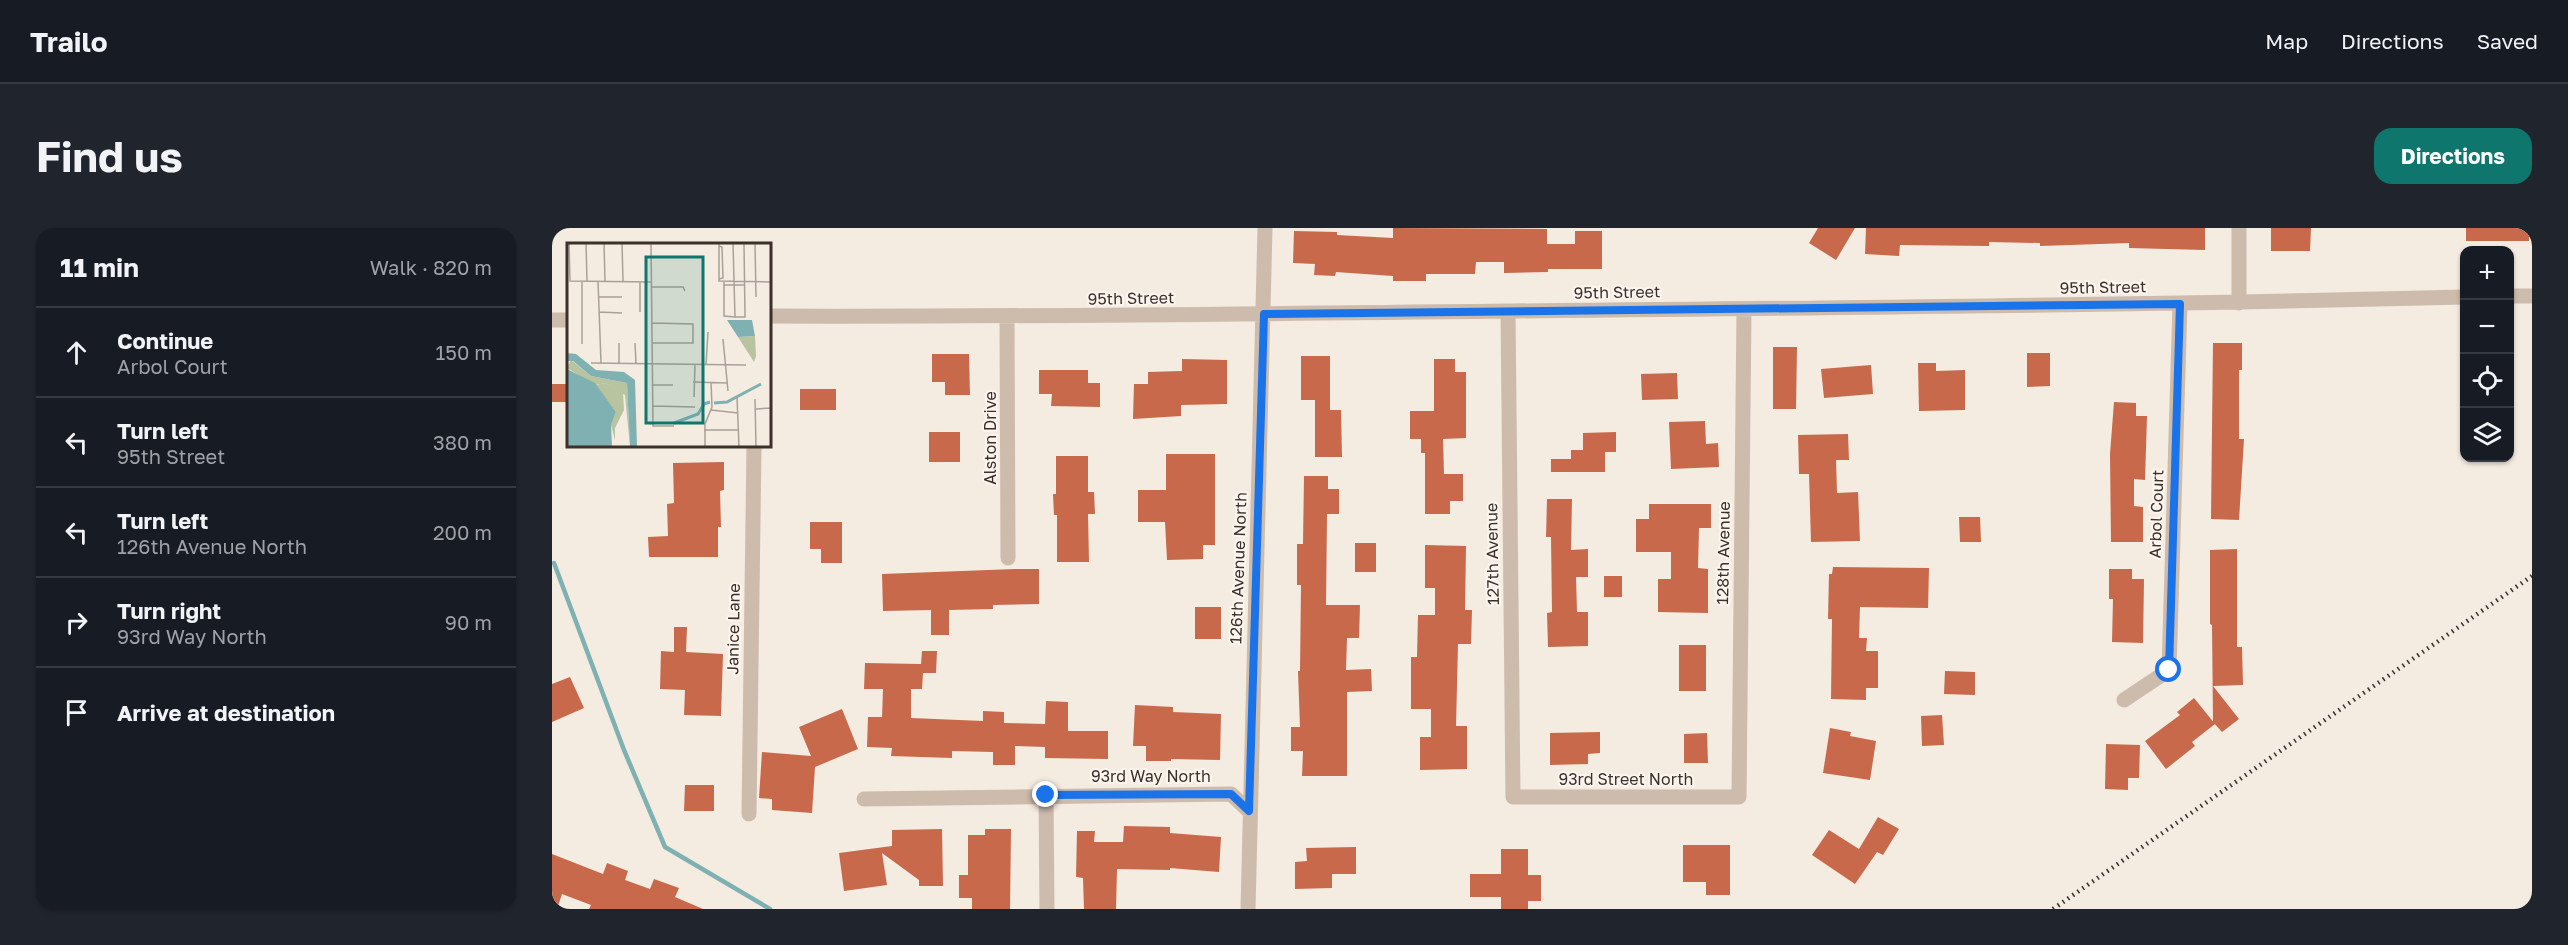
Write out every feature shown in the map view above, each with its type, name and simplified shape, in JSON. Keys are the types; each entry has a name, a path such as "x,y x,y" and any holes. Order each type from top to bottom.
{"street":[{"name":"126th Avenue North","path":"1248,909 1265,228"},
{"path":"2239,228 2239,303"},
{"path":"2514,296 2532,296"},
{"name":"95th Street","path":"771,315 1007,317 2180,304 2460,297"},
{"name":"Arbol Court","path":"2124,700 2169,670 2180,304"},
{"name":"128th Avenue","path":"1739,797 1744,309"},
{"name":"127th Avenue","path":"1508,311 1513,797"},
{"name":"Alston Drive","path":"1007,317 1008,558"},
{"name":"Janice Lane","path":"749,814 754,447"},
{"name":"93rd Way North","path":"864,799 1231,794 1249,811"},
{"path":"1046,795 1047,909"},
{"name":"93rd Street North","path":"1513,797 1739,797"}],"building":[{"path":"1393,228 1547,229 1547,244 1575,244 1575,231 1602,231 1602,269 1548,269 1548,272 1504,273 1504,262 1476,262 1475,274 1426,274 1426,281 1393,281 1393,276 1336,272 1335,276 1314,275 1315,264 1293,263 1294,231 1337,232 1337,235 1393,238"},
{"path":"1818,228 1855,228 1836,260 1809,243"},
{"path":"1866,228 2205,228 2205,250 2129,248 2129,243 2040,246 2040,243 1989,242 1989,246 1900,245 1899,256 1865,254"},
{"path":"2271,228 2311,228 2310,251 2271,251"},
{"path":"2466,228 2529,228 2529,241 2466,241"},
{"path":"2213,343 2242,343 2242,370 2239,370 2239,439 2244,439 2239,520 2211,519"},
{"path":"1773,347 1797,347 1796,409 1773,409"},
{"path":"2027,353 2050,353 2050,386 2027,387"},
{"path":"932,354 969,354 970,395 945,395 945,382 932,382"},
{"path":"1301,356 1330,356 1330,410 1341,410 1342,457 1315,457 1315,400 1301,400"},
{"path":"1182,359 1227,360 1227,404 1181,405 1181,416 1133,419 1134,384 1148,384 1148,372 1182,371"},
{"path":"1434,359 1455,359 1455,372 1466,372 1466,438 1443,439 1444,474 1463,474 1463,501 1450,501 1450,514 1425,514 1425,453 1421,453 1421,439 1410,439 1410,411 1434,411"},
{"path":"1918,363 1936,363 1936,371 1965,370 1965,410 1919,411"},
{"path":"1871,365 1873,394 1824,398 1821,369"},
{"path":"1039,370 1088,370 1088,383 1100,383 1100,407 1051,406 1052,394 1039,394"},
{"path":"1677,373 1678,399 1642,400 1641,374"},
{"path":"552,384 567,384 567,402 552,402"},
{"path":"800,389 836,389 836,410 800,410"},
{"path":"2114,402 2136,403 2136,416 2147,416 2145,480 2134,479 2134,506 2143,507 2143,542 2111,542 2110,454"},
{"path":"1705,421 1706,444 1718,443 1719,467 1671,469 1669,422"},
{"path":"929,432 960,432 960,462 929,462"},
{"path":"1616,432 1616,452 1605,452 1605,472 1551,472 1551,459 1571,459 1571,450 1583,450 1583,433"},
{"path":"1848,434 1849,460 1836,460 1837,493 1858,492 1860,541 1811,542 1809,474 1799,474 1798,435"},
{"path":"1166,454 1215,454 1215,545 1203,545 1203,559 1167,560 1165,522 1138,522 1138,490 1166,490"},
{"path":"1056,456 1088,456 1088,492 1094,492 1095,514 1088,514 1089,562 1057,562 1057,515 1054,515 1053,494 1056,494"},
{"path":"724,462 724,490 720,491 721,527 718,527 718,557 649,557 648,537 668,536 667,504 674,503 673,463"},
{"path":"1304,476 1328,476 1328,489 1339,489 1339,514 1327,514 1326,605 1360,605 1359,638 1347,638 1346,670 1371,669 1372,691 1347,692 1347,776 1302,776 1303,751 1291,751 1291,727 1300,727 1298,671 1300,671 1301,585 1297,585 1297,544 1303,544"},
{"path":"1547,499 1572,499 1571,550 1588,549 1588,577 1576,577 1577,612 1588,612 1588,646 1548,647 1547,613 1552,612 1551,537 1546,537"},
{"path":"1649,504 1711,504 1711,528 1699,528 1698,568 1708,569 1708,613 1658,612 1658,579 1671,579 1671,552 1636,552 1636,519 1649,519"},
{"path":"1959,517 1980,517 1981,542 1960,542"},
{"path":"810,522 842,522 842,563 821,563 821,549 810,549"},
{"path":"1355,543 1376,543 1376,572 1355,572"},
{"path":"1425,545 1466,546 1465,610 1472,610 1471,644 1458,644 1456,726 1467,726 1467,769 1420,770 1420,737 1431,737 1431,709 1411,709 1411,657 1417,657 1418,615 1435,615 1435,588 1425,588"},
{"path":"2237,549 2237,647 2242,647 2243,685 2213,686 2239,719 2222,732 2213,722 2210,550"},
{"path":"1833,567 1929,568 1928,608 1860,607 1859,638 1867,638 1866,651 1878,651 1878,688 1866,688 1866,700 1831,699 1832,619 1828,619 1829,574 1832,574"},
{"path":"1039,569 1039,604 993,605 993,609 949,610 949,635 931,635 931,610 883,611 882,574"},
{"path":"2109,569 2132,569 2132,579 2144,579 2143,643 2112,642 2113,599 2109,599"},
{"path":"1604,576 1622,576 1622,597 1604,597"},
{"path":"1195,607 1221,607 1221,639 1195,639"},
{"path":"674,627 687,627 686,652 723,654 721,716 684,715 685,690 660,689 661,651 674,652"},
{"path":"1679,645 1706,645 1706,691 1679,691"},
{"path":"922,651 937,651 936,673 923,673 922,689 911,689 911,718 983,721 983,711 1004,712 1004,723 1045,724 1046,701 1068,702 1068,731 1108,731 1108,759 1045,758 1045,747 1015,746 1015,765 993,765 993,752 952,751 952,758 891,756 892,748 867,747 868,717 882,717 883,689 864,689 865,663 921,664"},
{"path":"1945,671 1975,672 1975,695 1944,694"},
{"path":"570,677 584,708 552,722 552,684"},
{"path":"2194,698 2215,724 2192,742 2195,746 2166,769 2145,741 2180,715 2177,712"},
{"path":"1135,705 1173,707 1173,712 1221,714 1220,760 1146,761 1146,746 1133,746"},
{"path":"842,709 858,749 815,767 812,813 772,810 772,799 759,798 762,752 811,756 799,727"},
{"path":"1942,715 1944,745 1922,746 1921,716"},
{"path":"1830,728 1851,732 1850,736 1876,741 1870,780 1823,773"},
{"path":"1600,732 1600,753 1588,754 1588,764 1550,765 1550,733"},
{"path":"1707,733 1708,763 1684,763 1684,734"},
{"path":"2106,744 2140,745 2139,778 2128,778 2128,790 2105,789"},
{"path":"685,785 714,785 714,811 684,811"},
{"path":"1878,817 1899,829 1883,855 1877,852 1855,884 1812,855 1829,830 1859,849"},
{"path":"1124,826 1170,827 1170,833 1221,837 1219,872 1170,868 1170,870 1117,869 1116,909 1084,909 1083,878 1076,877 1077,831 1095,831 1094,842 1123,842"},
{"path":"942,829 943,886 919,886 919,880 882,853 887,885 844,891 839,853 892,846 892,830"},
{"path":"985,829 1011,829 1010,909 972,909 972,898 959,898 959,875 968,875 968,835 985,835"},
{"path":"1683,845 1730,845 1730,895 1706,895 1706,882 1683,882"},
{"path":"1356,847 1356,874 1332,874 1332,888 1295,889 1295,862 1307,861 1306,848"},
{"path":"1501,849 1528,849 1528,875 1541,875 1541,901 1528,901 1528,909 1501,909 1501,897 1470,897 1470,874 1501,874"},
{"path":"552,854 603,874 607,863 628,871 625,880 650,889 654,879 679,888 675,897 703,909 589,909 591,905 562,894 557,909 552,909"}],"waterway":[{"path":"554,563 624,750 665,847 770,909"}],"railway":[{"path":"2053,909 2532,576"}],"route":[{"path":"1046,795 1231,794 1249,811 1264,314 2180,304 2169,670"}]}
